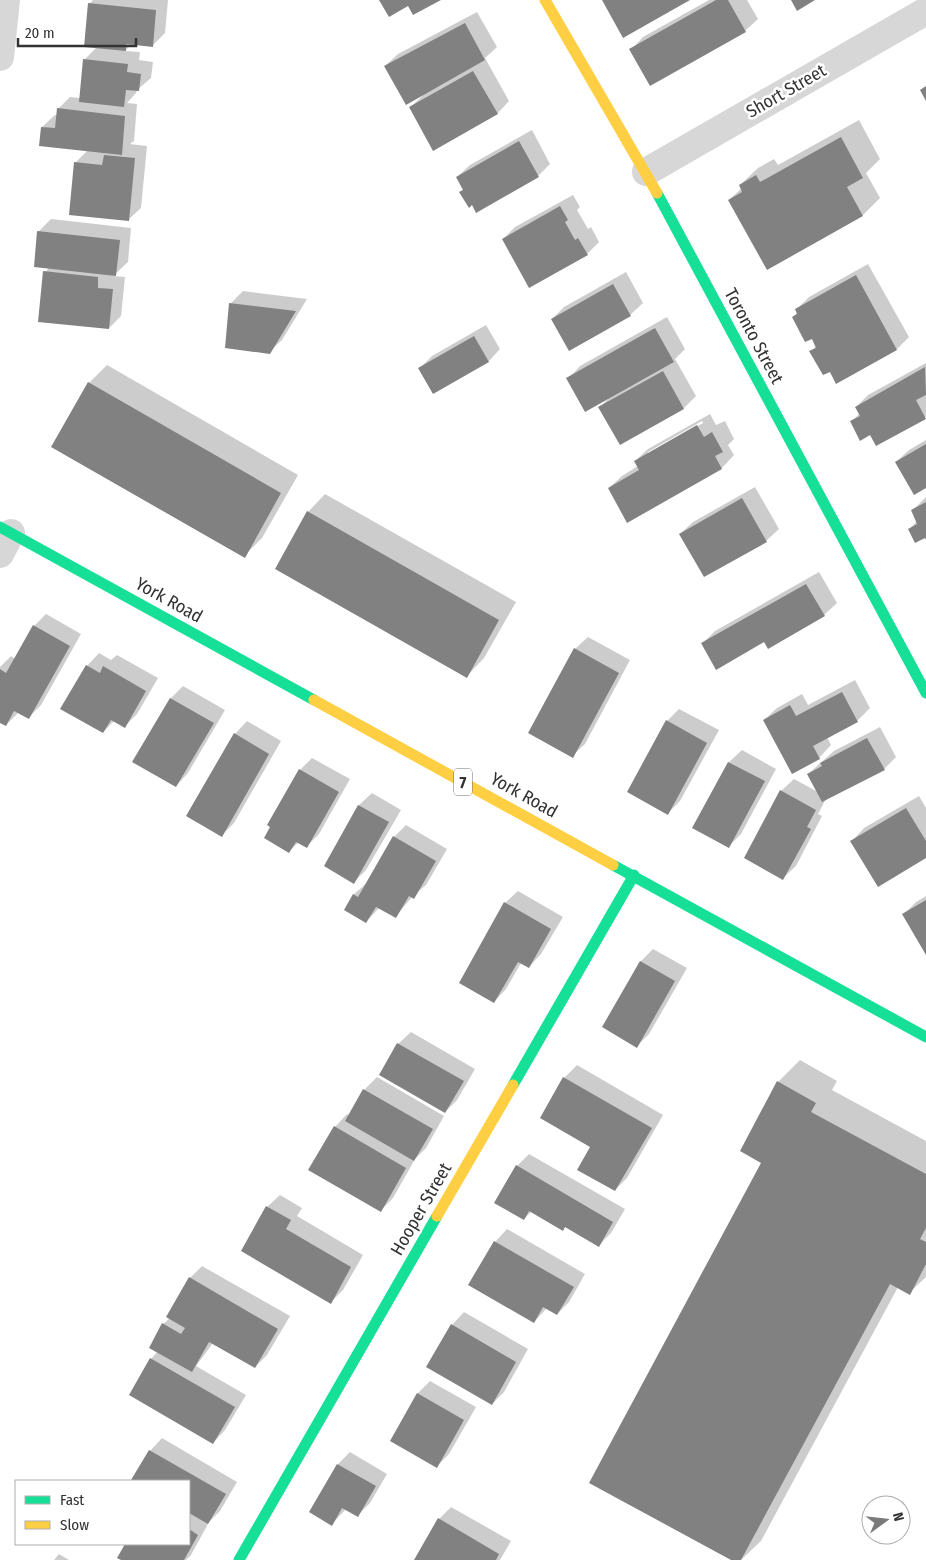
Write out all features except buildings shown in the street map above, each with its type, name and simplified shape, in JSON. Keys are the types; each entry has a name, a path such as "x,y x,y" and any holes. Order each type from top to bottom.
{"street":[{"path":"0,57 6,0"},
{"name":"Toronto Street","path":"545,0 646,172 926,693"},
{"name":"Short Street","path":"646,172 926,11"},
{"name":"York Road","path":"4,538 634,875 926,1037"},
{"name":"Hooper Street","path":"239,1560 634,875"}],"traffic: fast":[{"path":"657,193 926,693"},
{"path":"0,527 314,700"},
{"path":"613,865 926,1037"},
{"path":"513,1085 634,875"},
{"path":"239,1560 437,1216"}],"traffic: slow":[{"path":"545,0 657,193"},
{"path":"314,700 613,865"},
{"path":"437,1216 513,1085"}]}
